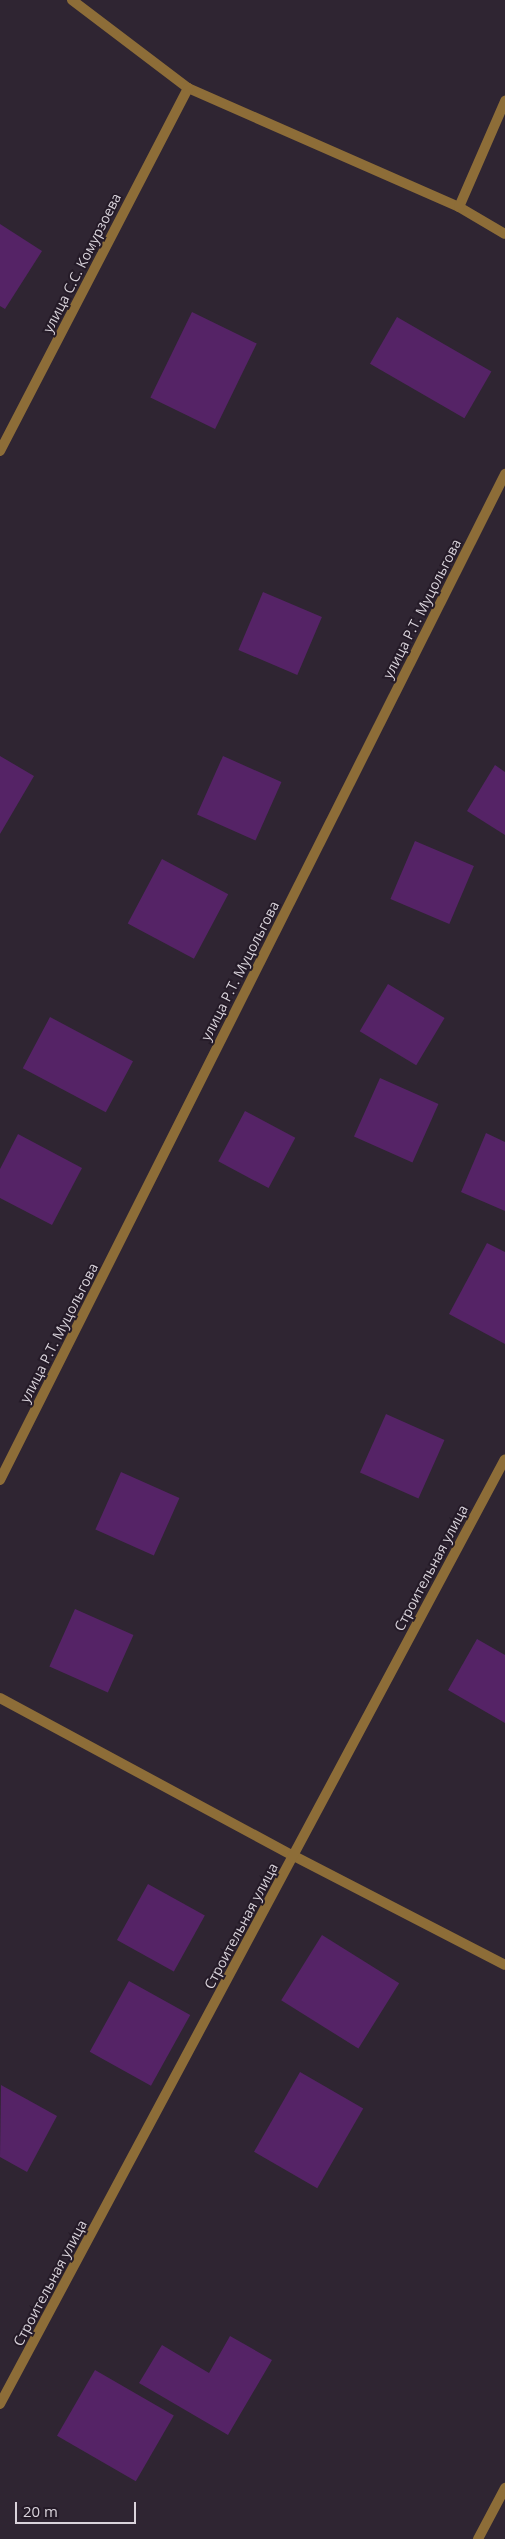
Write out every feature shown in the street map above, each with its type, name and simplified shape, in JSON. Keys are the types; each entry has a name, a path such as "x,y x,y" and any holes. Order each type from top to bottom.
{"street":[{"path":"72,0 188,88 459,207 505,234"},
{"name":"улица С.С. Комурзоева","path":"0,451 188,88"},
{"path":"459,207 505,101"},
{"name":"улица Р.Т. Муцольгова","path":"0,1480 505,474"},
{"name":"Строительная улица","path":"0,2404 505,1459"},
{"path":"0,1698 294,1856 505,1965"},
{"path":"478,2539 505,2488"}],"building":[{"path":"0,224 42,251 5,309 0,306"},
{"path":"192,312 257,344 215,429 150,397"},
{"path":"397,317 491,372 464,418 370,364"},
{"path":"263,592 322,617 297,675 238,650"},
{"path":"0,756 34,776 0,834"},
{"path":"223,756 281,782 255,840 197,814"},
{"path":"495,765 505,772 505,835 467,811"},
{"path":"415,841 474,866 449,924 390,899"},
{"path":"162,859 228,894 194,959 128,923"},
{"path":"388,984 445,1018 416,1065 360,1031"},
{"path":"50,1017 133,1061 106,1112 23,1068"},
{"path":"380,1078 438,1104 412,1162 354,1136"},
{"path":"245,1111 295,1138 269,1188 218,1161"},
{"path":"486,1133 505,1142 505,1211 461,1192"},
{"path":"18,1134 82,1168 52,1225 0,1198 0,1169"},
{"path":"487,1243 505,1252 505,1344 449,1314"},
{"path":"386,1414 444,1440 418,1498 360,1472"},
{"path":"121,1472 179,1498 154,1556 95,1530"},
{"path":"75,1609 133,1635 108,1693 49,1667"},
{"path":"477,1639 505,1655 505,1723 448,1690"},
{"path":"148,1884 205,1916 174,1971 117,1940"},
{"path":"322,1935 399,1983 358,2049 281,2000"},
{"path":"129,1981 190,2015 151,2086 90,2052"},
{"path":"300,2072 363,2108 317,2188 254,2152"},
{"path":"1,2085 57,2116 27,2172 0,2157"},
{"path":"230,2336 272,2360 228,2435 139,2383 162,2345 209,2373"},
{"path":"95,2370 174,2416 136,2481 57,2436"}]}
